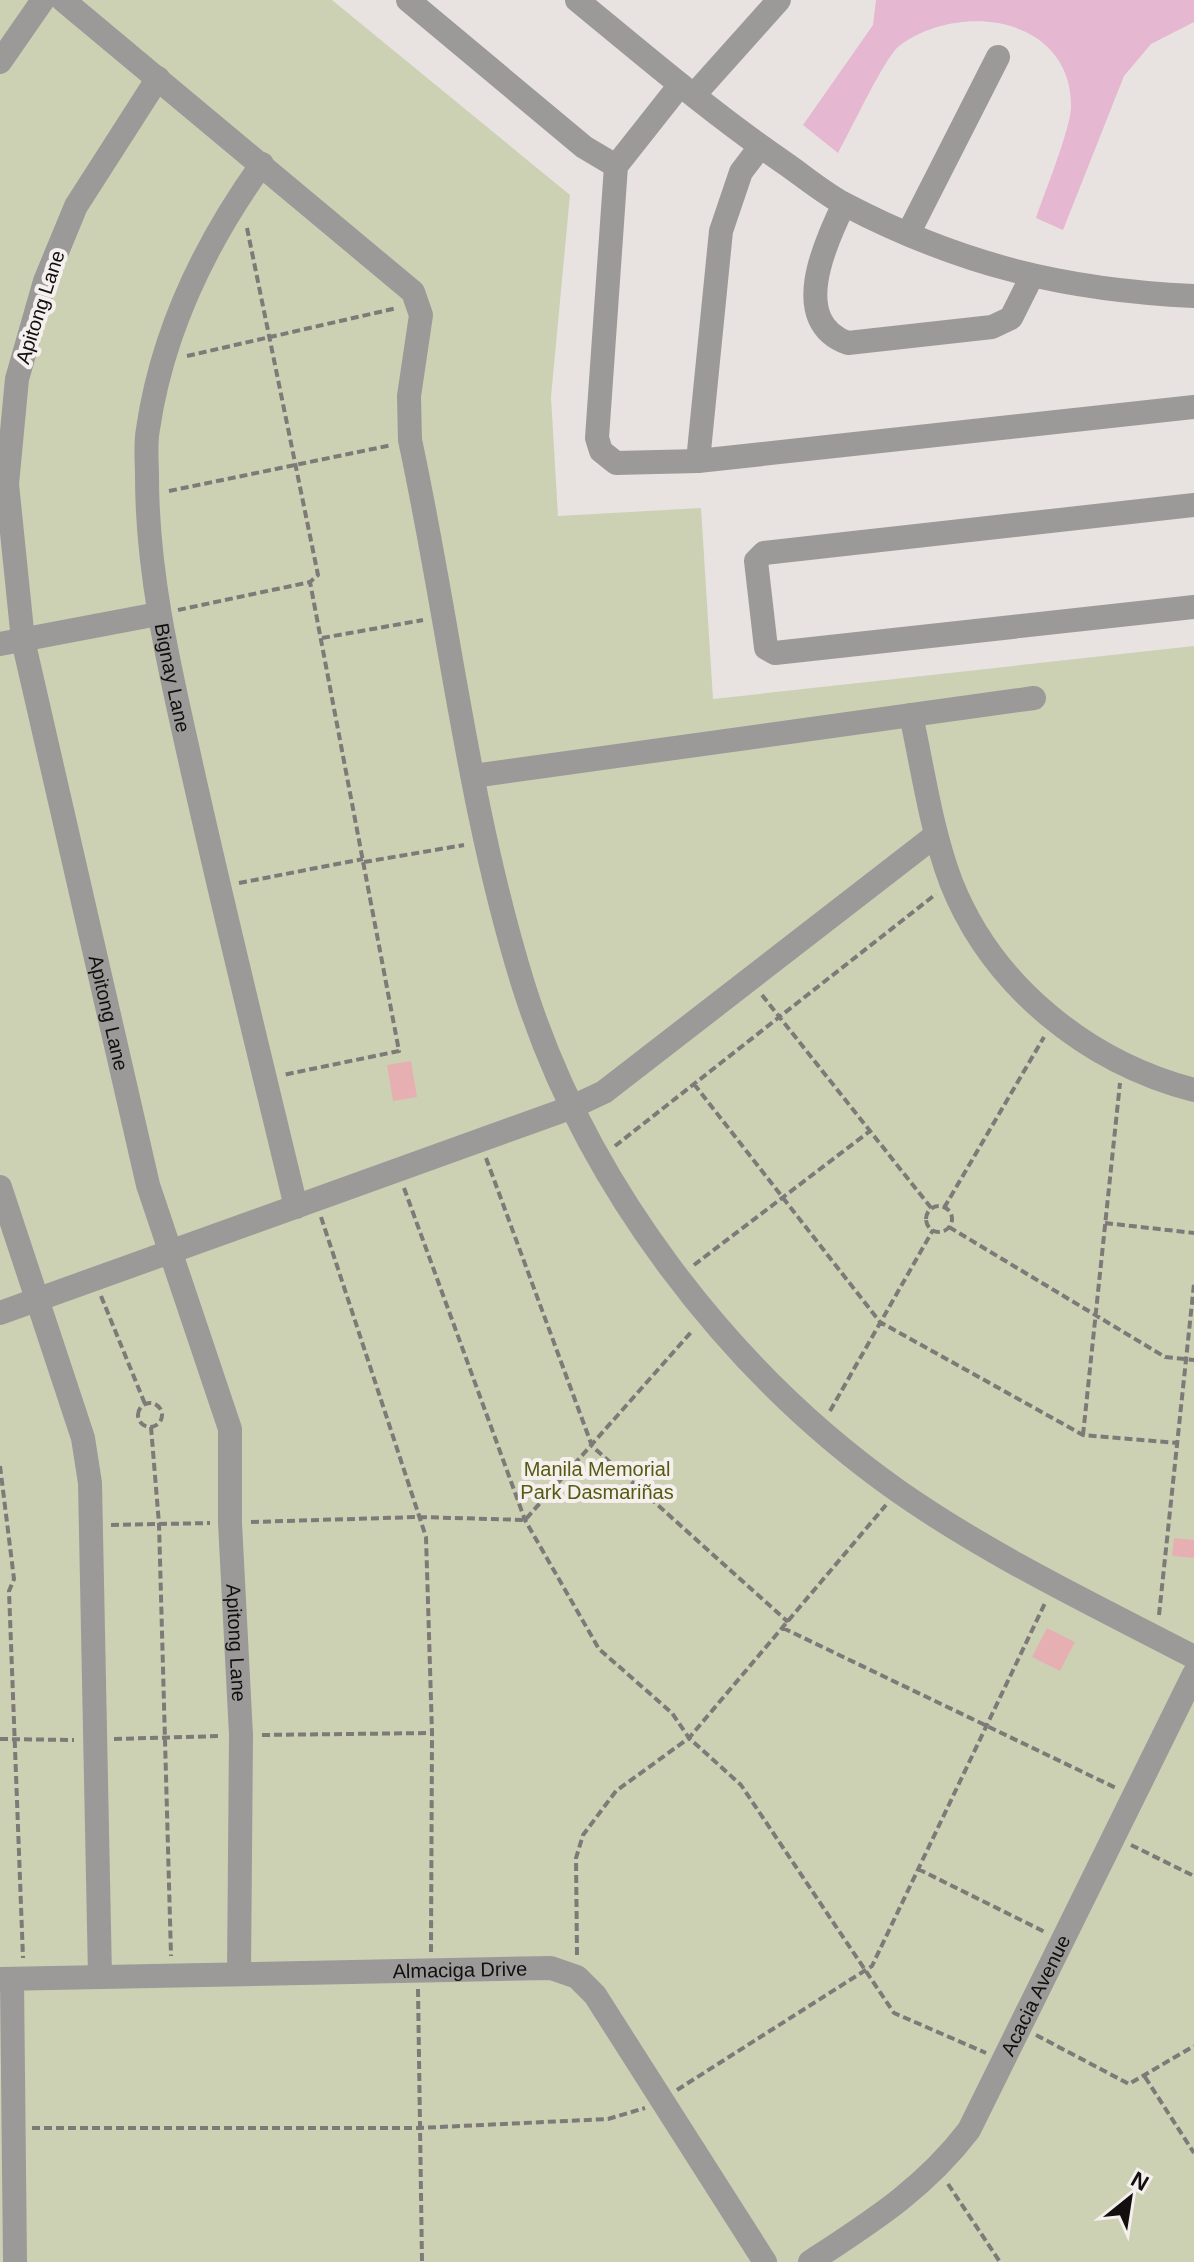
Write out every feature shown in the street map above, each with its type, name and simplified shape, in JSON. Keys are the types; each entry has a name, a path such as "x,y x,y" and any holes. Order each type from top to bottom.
{"street":[{"path":"0,62 43,0"},
{"path":"63,0 403,280 418,303 421,315 409,396 410,441 486,841 524,985 570,1108 598,1159 679,1276 708,1312 777,1392 818,1430 898,1491 976,1541 1194,1657"},
{"path":"408,0 584,147 616,166"},
{"path":"577,0 760,147 844,204 908,234 1031,278 1118,293 1194,296"},
{"path":"779,0 687,90 616,166 597,438 601,451 616,463 698,461 1194,407"},
{"path":"908,234 998,57"},
{"name":"Apitong Lane","path":"158,78 76,206 45,281 17,379 7,484 11,642 148,1185 230,1429 230,1523 241,1735 239,1974"},
{"path":"698,461 721,231 741,172 760,147"},
{"name":"Bignay Lane","path":"262,164 221,222 192,279 147,430 147,495 158,614 218,887 265,1079 306,1203"},
{"path":"844,204 822,254 815,309 819,324 831,337 848,343 992,327 1011,318 1031,278"},
{"path":"1194,505 764,553 756,561 766,648 775,653 1194,607"},
{"path":"11,642 158,614"},
{"path":"473,776 1034,698"},
{"path":"911,715 936,835 951,882 989,951 1011,979 1054,1019 1122,1063 1194,1090"},
{"path":"0,1313 480,1141 604,1092 936,835"},
{"path":"0,1187 83,1438 93,1525 100,1977"},
{"name":"Acacia Avenue","path":"810,2262 894,2206 937,2169 969,2130 1194,1674"},
{"name":"Almaciga Drive","path":"12,1979 551,1968 577,1977"},
{"path":"577,1977 595,1995 765,2262"},
{"path":"12,1979 15,2262"}],"path":[{"path":"158,614 310,582 318,575 240,194"},
{"path":"166,360 418,303"},
{"path":"147,495 410,441"},
{"path":"265,1079 399,1051 310,582"},
{"path":"321,638 442,617"},
{"path":"218,887 486,841"},
{"path":"598,1159 951,882"},
{"path":"750,980 932,1209"},
{"path":"944,1208 1054,1019"},
{"path":"1083,1435 1122,1063"},
{"path":"694,1084 880,1322 1083,1435 1177,1443"},
{"path":"679,1276 870,1131"},
{"path":"480,1141 592,1446 788,1622"},
{"path":"398,1170 525,1520 599,1649 672,1713 689,1738 741,1785 894,2013 1004,2060"},
{"path":"306,1203 426,1537 432,1733 419,2128 422,2262"},
{"path":"944,1208 952,1216 949,1227 940,1233 933,1230 926,1220 932,1209 944,1208"},
{"path":"1105,1223 1194,1233"},
{"path":"949,1227 1165,1357 1194,1360"},
{"path":"818,1430 933,1230"},
{"path":"94,1279 145,1404"},
{"path":"1156,1637 1194,1284"},
{"path":"93,1525 419,1517 525,1520 708,1312"},
{"path":"153,1403 161,1412 161,1420 151,1427 138,1420 139,1409 153,1403"},
{"path":"151,1427 159,1524 172,1976"},
{"path":"0,1466 14,1579 9,1591 13,1740 12,1979"},
{"path":"577,1977 578,1846 616,1791 689,1738 898,1491"},
{"path":"14,2128 419,2128 608,2119 629,2115 662,2100 872,1966 1054,1584"},
{"path":"783,1628 1134,1796"},
{"path":"0,1739 432,1733"},
{"path":"1114,1837 1194,1876"},
{"path":"918,1869 1063,1940"},
{"path":"1020,2027 1129,2084 1194,2046"},
{"path":"1145,2077 1194,2153"},
{"path":"937,2169 1000,2262"}],"green space":[{"name":"Manila Memorial Park Dasmariñas","path":"0,0 332,0 570,195 551,397 558,516 701,508 713,699 1194,646 1194,2262 0,2262"}],"shaded area":[{"path":"876,0 1194,0 1194,22 1151,44 1124,76 1063,230 1036,218 1070,118 1067,77 1053,53 1033,36 1008,25 980,21 951,24 923,32 898,47 876,80 838,153 803,125 873,25"}],"building":[{"path":"411,1061 417,1097 393,1101 387,1065"},
{"path":"1174,1538 1194,1540 1194,1558 1172,1556"},
{"path":"1047,1628 1075,1642 1060,1671 1032,1657"}]}
